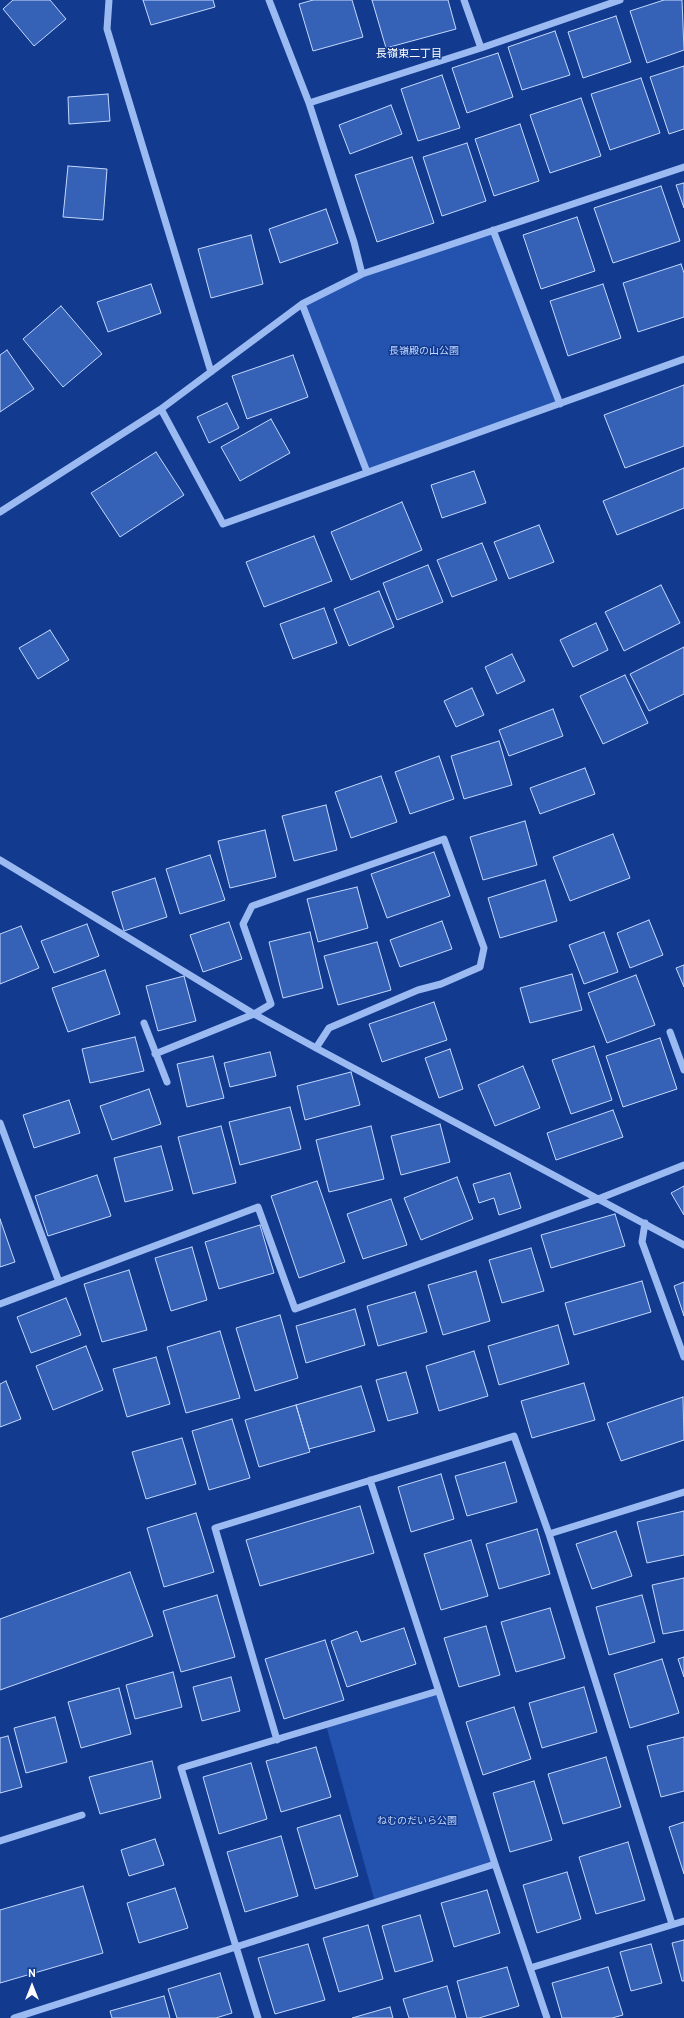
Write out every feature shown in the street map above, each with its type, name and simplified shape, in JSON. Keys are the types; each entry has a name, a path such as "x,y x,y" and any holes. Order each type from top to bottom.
{"street":[{"path":"109,0 107,29 211,372"},
{"path":"269,0 309,103 354,242 362,274"},
{"path":"464,0 481,48"},
{"path":"309,103 481,48 620,0"},
{"path":"0,512 161,409 302,304 362,274 684,167"},
{"path":"493,230 560,404"},
{"path":"302,304 367,472"},
{"path":"161,409 223,524 684,359"},
{"path":"155,1054 254,1014 271,1004 243,924 252,906 444,839 484,948 480,967 441,984 418,990 329,1028 316,1048"},
{"path":"0,860 254,1014 684,1245"},
{"path":"144,1023 155,1054 168,1082"},
{"path":"670,1032 684,1070"},
{"path":"0,1123 59,1282"},
{"path":"0,1304 258,1207 295,1309 598,1199 684,1164"},
{"path":"645,1223 642,1242 684,1357"},
{"path":"277,1740 215,1528 514,1436 549,1534 672,1924"},
{"path":"370,1480 438,1691 547,2018"},
{"path":"549,1534 684,1492"},
{"path":"258,2018 181,1768 438,1691"},
{"path":"0,1841 82,1815"},
{"path":"14,2018 495,1864"},
{"path":"530,1968 684,1921"}],"green space":[{"name":"長嶺殿の山公園","path":"493,230 560,404 367,472 302,304 362,274"},
{"name":"ねむのだいら公園","path":"438,1691 495,1864 375,1902 326,1725"}],"building":[{"path":"13,0 50,0 66,19 34,46 3,9"},
{"path":"143,0 213,0 215,7 151,25"},
{"path":"313,0 352,0 363,37 313,51 299,4"},
{"path":"372,0 448,0 456,29 386,48"},
{"path":"664,0 682,0 684,50 647,63 630,11"},
{"path":"616,16 631,62 583,78 568,32"},
{"path":"555,31 570,75 522,90 508,47"},
{"path":"498,53 513,97 467,113 452,68"},
{"path":"684,66 684,129 669,134 650,77"},
{"path":"442,75 460,128 418,141 401,89"},
{"path":"641,78 660,133 610,150 591,94"},
{"path":"108,94 110,121 69,124 68,97"},
{"path":"581,98 601,156 550,173 530,115"},
{"path":"391,105 402,134 350,154 339,125"},
{"path":"520,124 539,181 494,196 475,139"},
{"path":"467,143 486,201 442,216 423,157"},
{"path":"412,157 434,223 377,242 355,175"},
{"path":"68,166 107,169 103,220 63,217"},
{"path":"684,183 684,208 676,185"},
{"path":"661,186 680,241 613,263 594,208"},
{"path":"326,209 338,243 280,263 269,229"},
{"path":"577,217 595,271 541,289 523,235"},
{"path":"251,235 263,284 211,298 198,249"},
{"path":"681,264 684,273 684,317 638,332 623,283"},
{"path":"151,284 161,313 108,332 97,302"},
{"path":"603,284 621,338 568,356 550,301"},
{"path":"61,306 102,354 63,387 23,339"},
{"path":"7,350 34,389 0,412 0,355"},
{"path":"293,355 308,397 247,419 232,376"},
{"path":"684,385 684,446 625,468 604,415"},
{"path":"227,403 239,428 209,443 197,417"},
{"path":"271,419 290,453 240,481 221,447"},
{"path":"156,452 184,495 120,537 91,493"},
{"path":"684,468 684,508 617,535 603,501"},
{"path":"474,471 486,503 442,518 431,485"},
{"path":"402,502 422,550 351,580 331,532"},
{"path":"539,525 554,562 509,579 494,542"},
{"path":"314,536 332,581 264,607 246,562"},
{"path":"482,543 497,580 452,597 437,560"},
{"path":"428,565 443,602 397,620 383,583"},
{"path":"661,585 680,623 624,651 605,612"},
{"path":"379,591 394,627 349,646 334,609"},
{"path":"324,608 337,643 293,659 280,624"},
{"path":"596,623 608,650 573,667 560,640"},
{"path":"50,630 69,660 38,679 19,648"},
{"path":"684,647 684,694 649,711 630,674"},
{"path":"512,654 525,681 497,694 485,667"},
{"path":"625,675 648,723 603,744 580,696"},
{"path":"472,688 484,715 456,727 444,701"},
{"path":"553,709 563,736 509,756 499,730"},
{"path":"499,741 512,785 464,799 451,756"},
{"path":"439,756 454,799 410,814 395,772"},
{"path":"585,768 595,794 540,814 530,788"},
{"path":"381,776 397,822 351,838 335,792"},
{"path":"326,805 337,850 294,861 282,816"},
{"path":"525,821 537,865 483,880 470,837"},
{"path":"265,830 276,877 230,888 218,841"},
{"path":"613,834 630,878 570,901 553,857"},
{"path":"434,852 450,896 387,918 371,874"},
{"path":"210,855 225,900 180,914 166,869"},
{"path":"155,878 167,917 124,931 112,892"},
{"path":"545,880 557,921 500,938 488,898"},
{"path":"357,887 368,928 318,942 307,899"},
{"path":"649,920 663,955 630,968 617,933"},
{"path":"442,921 452,949 400,967 390,940"},
{"path":"229,922 242,959 203,972 190,935"},
{"path":"87,924 99,956 54,973 41,941"},
{"path":"21,926 39,968 0,984 0,934"},
{"path":"310,932 323,988 283,998 269,942"},
{"path":"604,932 618,972 584,984 569,945"},
{"path":"377,942 391,990 338,1005 324,956"},
{"path":"684,965 684,987 676,968"},
{"path":"105,970 120,1014 68,1032 52,988"},
{"path":"572,974 582,1010 530,1023 520,988"},
{"path":"636,975 655,1025 607,1043 588,993"},
{"path":"184,976 196,1021 158,1031 146,986"},
{"path":"434,1002 447,1040 382,1062 369,1024"},
{"path":"135,1037 144,1071 90,1083 82,1049"},
{"path":"660,1038 677,1089 623,1107 606,1056"},
{"path":"594,1046 612,1100 571,1114 552,1060"},
{"path":"450,1049 463,1089 439,1098 425,1058"},
{"path":"270,1052 276,1076 230,1087 224,1063"},
{"path":"213,1056 224,1098 187,1107 177,1064"},
{"path":"523,1066 540,1108 495,1126 478,1085"},
{"path":"351,1072 360,1105 305,1120 297,1086"},
{"path":"149,1089 161,1124 112,1140 100,1106"},
{"path":"69,1100 80,1133 34,1148 23,1115"},
{"path":"290,1107 301,1149 240,1165 229,1122"},
{"path":"613,1110 623,1137 556,1160 547,1133"},
{"path":"440,1124 450,1162 401,1175 391,1136"},
{"path":"221,1126 236,1183 193,1194 178,1137"},
{"path":"371,1126 384,1179 329,1192 316,1140"},
{"path":"161,1146 173,1190 125,1202 114,1158"},
{"path":"510,1173 521,1208 499,1215 494,1198 479,1203 473,1184"},
{"path":"97,1175 111,1216 48,1236 35,1196"},
{"path":"457,1177 473,1219 421,1240 404,1198"},
{"path":"317,1181 345,1262 299,1278 271,1196"},
{"path":"684,1186 684,1215 671,1193"},
{"path":"391,1199 407,1245 363,1259 347,1214"},
{"path":"615,1214 625,1246 551,1268 541,1235"},
{"path":"0,1219 15,1262 0,1267"},
{"path":"260,1225 274,1273 219,1289 205,1242"},
{"path":"192,1247 207,1300 171,1311 155,1258"},
{"path":"531,1248 544,1291 502,1303 489,1260"},
{"path":"129,1270 147,1330 102,1342 84,1284"},
{"path":"476,1271 490,1321 443,1335 428,1285"},
{"path":"642,1281 651,1312 574,1335 565,1303"},
{"path":"684,1282 684,1316 674,1286"},
{"path":"415,1292 427,1332 378,1346 367,1306"},
{"path":"66,1298 81,1335 31,1353 17,1317"},
{"path":"355,1309 365,1345 306,1363 296,1326"},
{"path":"280,1315 298,1378 255,1391 236,1328"},
{"path":"558,1325 569,1364 499,1385 488,1346"},
{"path":"220,1331 240,1398 186,1413 167,1347"},
{"path":"86,1346 103,1390 53,1410 36,1366"},
{"path":"474,1351 488,1396 439,1411 426,1366"},
{"path":"156,1357 170,1404 127,1417 113,1369"},
{"path":"406,1372 418,1413 388,1421 376,1380"},
{"path":"6,1381 21,1419 0,1427 0,1384"},
{"path":"584,1383 595,1420 532,1438 521,1401"},
{"path":"361,1386 375,1431 309,1449 296,1405"},
{"path":"683,1397 684,1440 621,1461 607,1423"},
{"path":"296,1405 310,1452 259,1467 245,1420"},
{"path":"232,1419 250,1478 209,1490 192,1431"},
{"path":"182,1438 196,1484 146,1499 132,1452"},
{"path":"505,1462 517,1502 467,1516 455,1476"},
{"path":"441,1474 454,1519 411,1532 398,1487"},
{"path":"360,1506 374,1553 260,1586 246,1540"},
{"path":"684,1511 684,1555 647,1563 637,1522"},
{"path":"196,1513 214,1572 164,1587 147,1528"},
{"path":"537,1529 550,1574 499,1589 486,1544"},
{"path":"616,1531 632,1576 592,1589 576,1544"},
{"path":"471,1540 488,1596 441,1610 424,1554"},
{"path":"130,1572 153,1636 0,1690 0,1619"},
{"path":"684,1578 684,1630 663,1634 652,1585"},
{"path":"217,1595 235,1657 181,1672 163,1611"},
{"path":"642,1595 655,1642 609,1655 596,1607"},
{"path":"550,1608 565,1658 516,1672 501,1622"},
{"path":"486,1626 500,1675 459,1687 444,1638"},
{"path":"404,1628 416,1664 347,1687 331,1641 357,1631 361,1642"},
{"path":"325,1640 344,1700 284,1719 265,1659"},
{"path":"684,1657 684,1677 678,1659"},
{"path":"662,1659 679,1713 630,1728 614,1674"},
{"path":"173,1672 182,1707 135,1719 126,1685"},
{"path":"231,1677 240,1711 202,1721 193,1687"},
{"path":"584,1687 597,1732 542,1748 529,1703"},
{"path":"119,1688 131,1734 81,1748 68,1702"},
{"path":"514,1707 531,1759 483,1775 466,1722"},
{"path":"55,1717 67,1762 26,1773 14,1728"},
{"path":"8,1736 22,1787 0,1793 0,1738"},
{"path":"684,1737 684,1791 661,1797 647,1746"},
{"path":"316,1747 331,1797 281,1812 266,1761"},
{"path":"606,1757 621,1807 563,1824 548,1774"},
{"path":"152,1761 161,1798 100,1814 89,1777"},
{"path":"251,1763 267,1819 219,1834 203,1777"},
{"path":"534,1781 552,1840 510,1852 493,1793"},
{"path":"340,1815 358,1876 315,1889 297,1828"},
{"path":"684,1822 684,1874 669,1827"},
{"path":"281,1836 298,1896 245,1912 227,1852"},
{"path":"155,1839 164,1865 129,1876 121,1850"},
{"path":"628,1842 645,1900 596,1914 579,1857"},
{"path":"567,1872 581,1919 537,1933 523,1885"},
{"path":"83,1886 103,1953 0,1983 0,1910"},
{"path":"175,1888 188,1928 139,1943 127,1903"},
{"path":"487,1890 500,1933 454,1947 441,1903"},
{"path":"420,1915 433,1961 395,1972 382,1926"},
{"path":"368,1925 383,1979 339,1992 323,1938"},
{"path":"684,1940 684,1981 682,1981 672,1943"},
{"path":"308,1944 325,2000 275,2014 258,1958"},
{"path":"651,1944 662,1983 631,1991 620,1952"},
{"path":"507,1967 519,2006 479,2018 467,2018 457,1981"},
{"path":"608,1967 623,2015 612,2018 562,2018 552,1983"},
{"path":"220,1973 232,2013 216,2018 177,2018 168,1989"},
{"path":"447,1986 456,2018 409,2018 403,1999"},
{"path":"164,1996 170,2018 112,2018 110,2011"},
{"path":"390,2007 393,2018 352,2018"}],"district":[{"name":"長嶺東二丁目","path":"409,55"}]}
